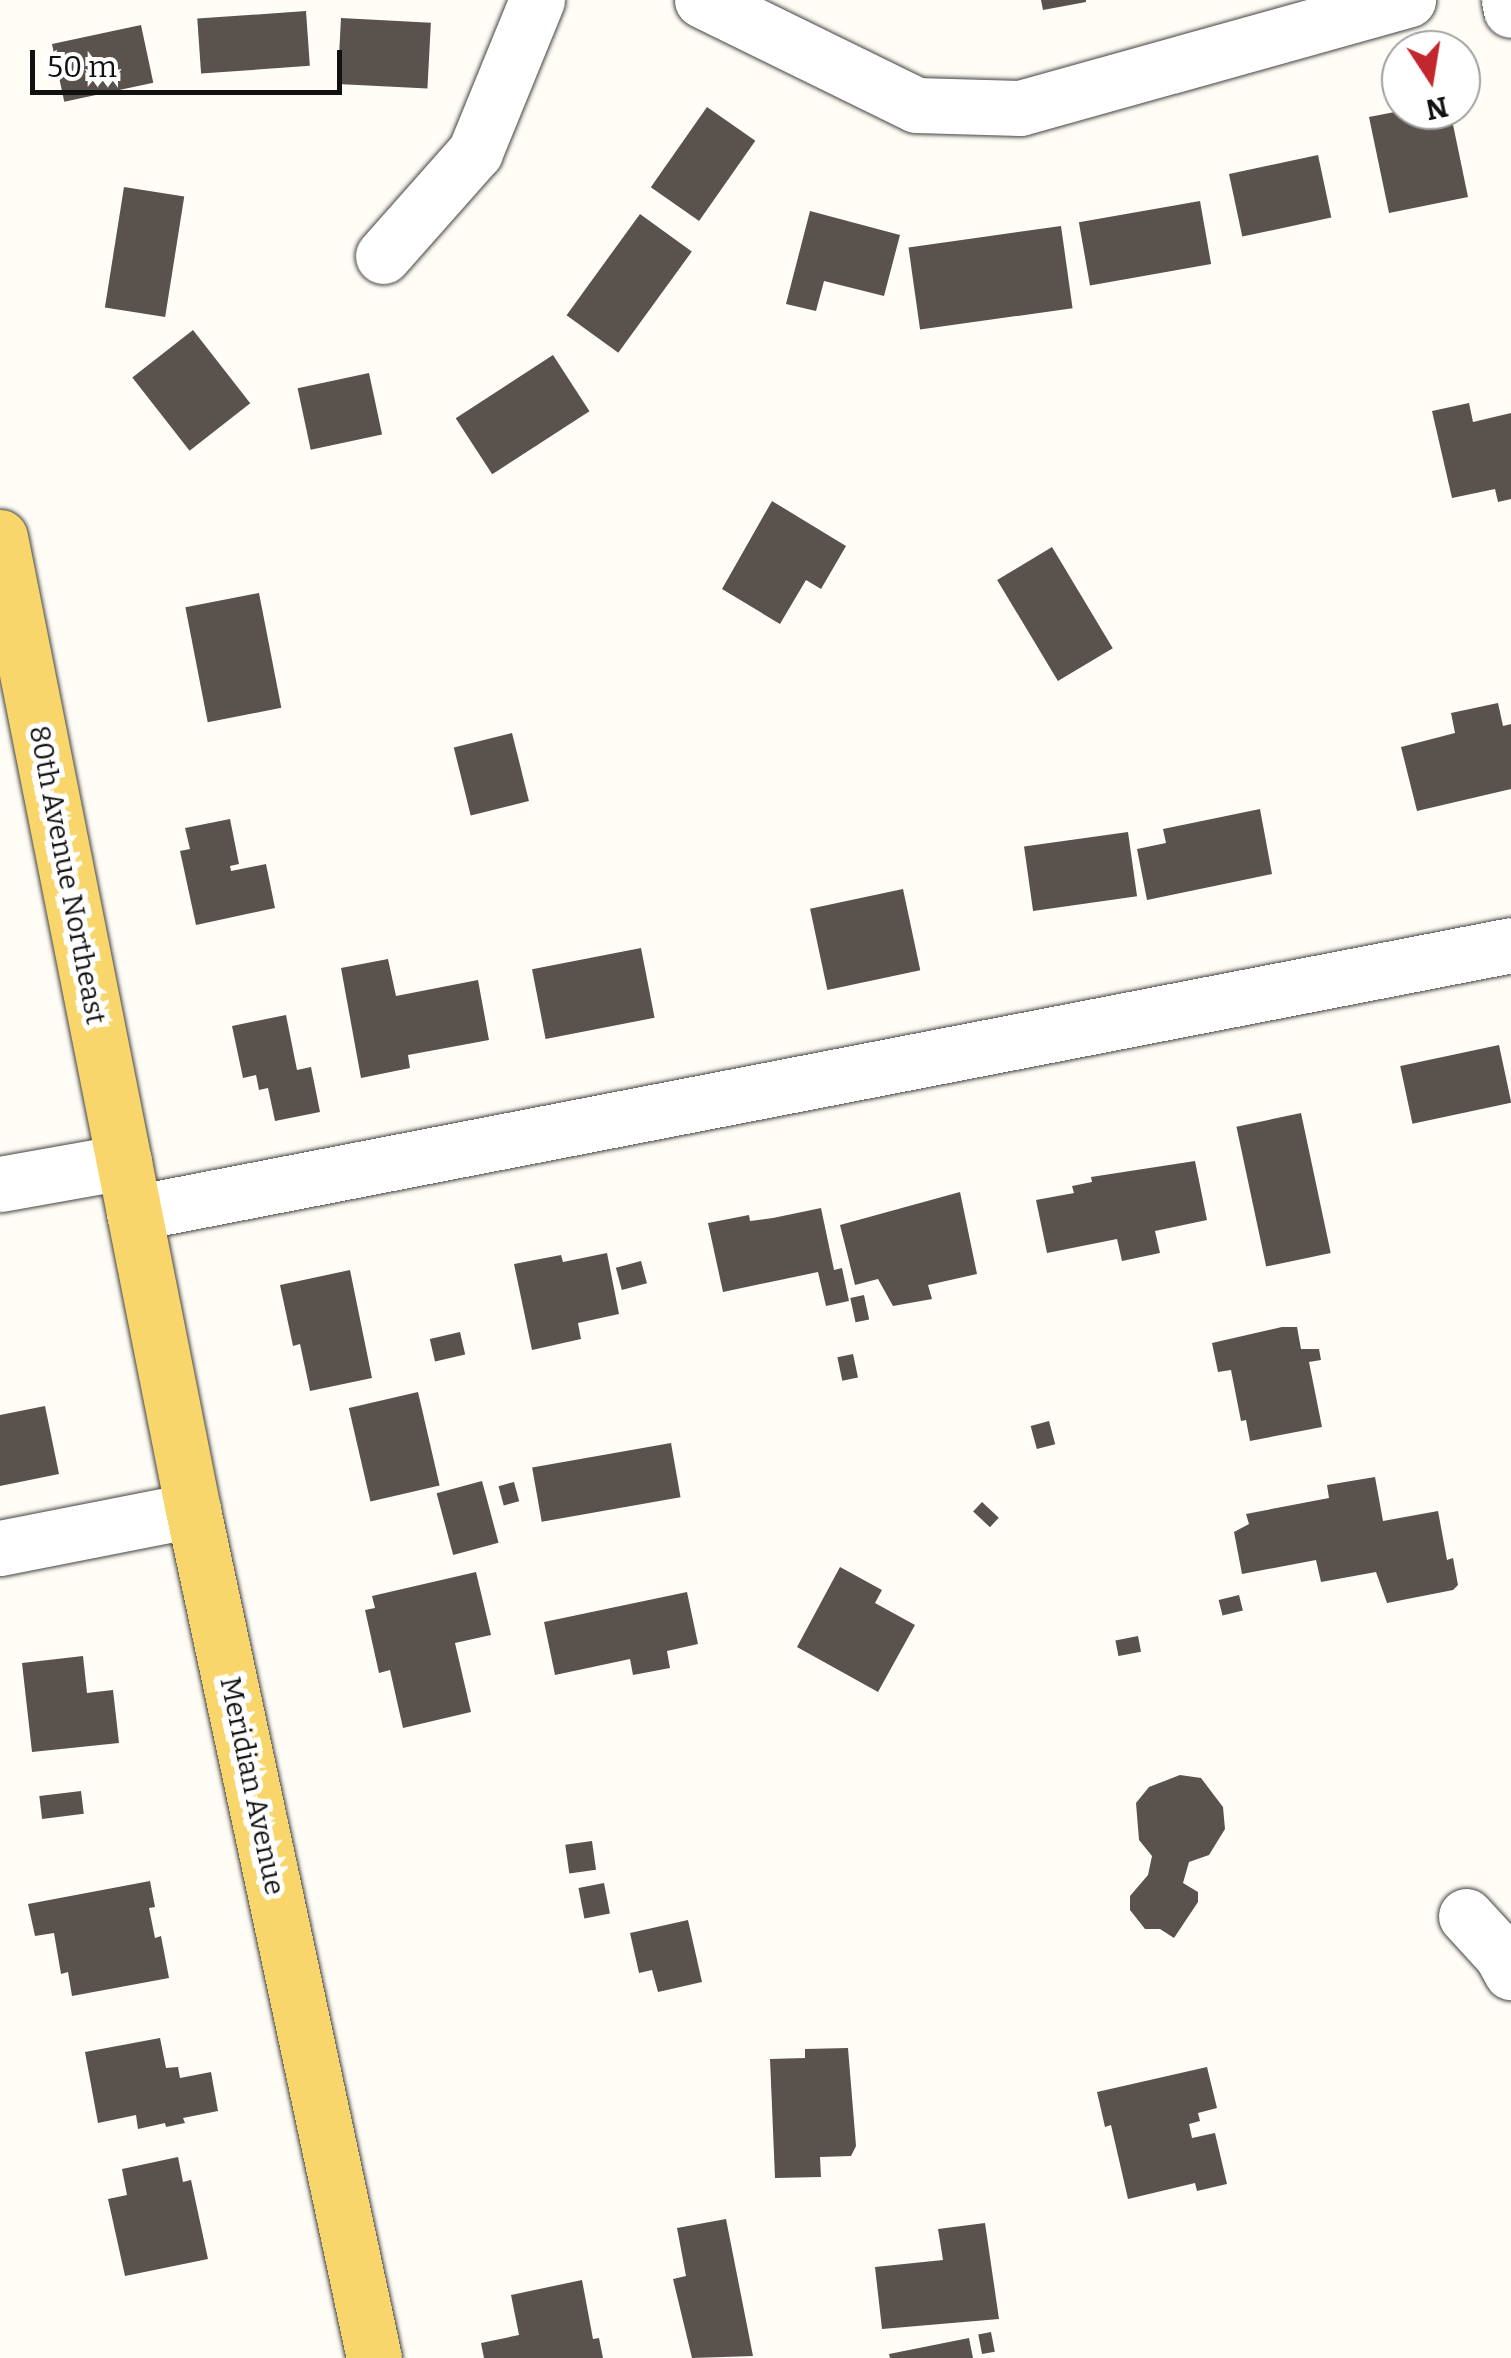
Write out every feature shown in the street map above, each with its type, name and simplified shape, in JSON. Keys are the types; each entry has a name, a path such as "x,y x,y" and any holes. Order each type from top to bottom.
{"main road":[{"name":"80th Avenue Northeast","path":"0,537 129,1187"},
{"name":"Meridian Avenue","path":"129,1187 193,1510 374,2358"}],"street":[{"path":"382,256 474,152 537,0"},
{"path":"721,4 916,106 1020,108 1408,0"},
{"path":"1508,0 1511,10"},
{"path":"0,1184 129,1187 1511,944"},
{"path":"0,1548 193,1510"},
{"path":"1466,1916 1502,1954 1511,1972"}],"building":[{"path":"1041,0 1086,0 1086,2 1043,10"},
{"path":"306,11 310,66 201,73 197,19"},
{"path":"341,18 431,23 427,89 338,84"},
{"path":"141,25 153,83 64,102 52,44"},
{"path":"707,107 755,141 699,221 651,187"},
{"path":"1381,115 1381,130 1454,130 1468,197 1389,213 1369,117"},
{"path":"1318,155 1331,218 1242,237 1229,174"},
{"path":"124,187 184,197 165,317 105,307"},
{"path":"1200,201 1211,264 1090,285 1079,222"},
{"path":"810,211 900,235 884,296 824,281 816,311 786,304"},
{"path":"640,214 692,252 618,353 567,315"},
{"path":"1061,226 1073,308 920,330 908,247"},
{"path":"193,330 250,403 190,451 132,377"},
{"path":"553,355 589,411 492,474 456,418"},
{"path":"369,373 382,435 311,450 298,388"},
{"path":"1469,403 1473,422 1511,413 1511,499 1498,502 1495,489 1452,498 1432,411"},
{"path":"772,501 846,546 821,589 806,580 780,624 722,589"},
{"path":"1052,547 1113,648 1058,681 997,580"},
{"path":"259,593 281,708 208,722 185,607"},
{"path":"1498,703 1503,726 1511,724 1511,789 1417,811 1401,747 1455,733 1451,713"},
{"path":"512,733 529,801 471,815 454,748"},
{"path":"1260,809 1272,874 1147,900 1137,849 1166,843 1163,829"},
{"path":"230,819 239,864 230,866 231,871 266,864 275,908 196,925 180,851 190,849 185,828"},
{"path":"1128,832 1137,896 1033,911 1024,847"},
{"path":"903,889 920,970 827,990 810,909"},
{"path":"641,948 655,1018 546,1039 532,969"},
{"path":"388,959 396,996 478,980 489,1040 408,1055 410,1068 361,1078 341,968"},
{"path":"286,1015 297,1070 311,1067 320,1112 275,1121 268,1088 259,1090 256,1075 243,1078 232,1026"},
{"path":"1499,1045 1511,1103 1412,1124 1400,1066"},
{"path":"1301,1113 1331,1253 1266,1267 1236,1127"},
{"path":"1195,1161 1207,1220 1155,1231 1160,1253 1122,1261 1117,1239 1047,1253 1036,1200 1074,1193 1072,1186 1092,1182 1091,1177"},
{"path":"960,1192 977,1274 928,1285 932,1299 893,1306 878,1279 855,1285 840,1225"},
{"path":"821,1208 834,1270 842,1268 849,1301 826,1306 818,1272 723,1292 708,1223 749,1215 750,1221 773,1218"},
{"path":"607,1253 619,1314 578,1323 581,1339 532,1350 514,1264 561,1255 563,1262"},
{"path":"641,1261 647,1283 622,1290 616,1268"},
{"path":"350,1270 372,1378 310,1391 300,1344 293,1346 280,1285"},
{"path":"864,1295 869,1319 856,1322 850,1298"},
{"path":"1297,1327 1301,1349 1319,1349 1321,1360 1309,1362 1322,1427 1250,1441 1246,1420 1241,1421 1231,1370 1218,1372 1212,1343"},
{"path":"460,1332 465,1354 435,1361 430,1339"},
{"path":"853,1354 858,1377 842,1381 837,1357"},
{"path":"418,1392 440,1486 370,1502 349,1408"},
{"path":"45,1406 59,1474 0,1486 0,1415"},
{"path":"1049,1421 1055,1444 1037,1449 1031,1426"},
{"path":"671,1443 681,1497 542,1522 532,1467"},
{"path":"1375,1477 1383,1521 1438,1511 1447,1560 1453,1558 1458,1585 1453,1590 1387,1603 1376,1572 1321,1582 1316,1560 1242,1574 1234,1532 1249,1524 1246,1514 1329,1498 1327,1485"},
{"path":"482,1481 499,1543 453,1555 437,1493"},
{"path":"514,1482 519,1501 504,1505 499,1486"},
{"path":"982,1502 999,1518 990,1527 973,1512"},
{"path":"840,1567 882,1590 875,1603 915,1625 878,1692 797,1647"},
{"path":"476,1572 491,1635 455,1643 471,1712 403,1728 390,1670 379,1673 365,1610 375,1608 372,1596"},
{"path":"687,1592 698,1644 667,1651 670,1668 633,1675 630,1659 555,1675 544,1622"},
{"path":"1239,1595 1243,1611 1222,1616 1219,1600"},
{"path":"1138,1636 1141,1652 1118,1656 1115,1640"},
{"path":"83,1656 87,1693 113,1690 119,1743 32,1752 22,1663"},
{"path":"1180,1775 1201,1778 1223,1807 1225,1829 1209,1855 1189,1862 1183,1883 1198,1892 1198,1902 1174,1938 1160,1929 1145,1929 1130,1910 1130,1896 1148,1875 1152,1856 1139,1840 1136,1803 1149,1787"},
{"path":"81,1791 84,1814 42,1819 39,1796"},
{"path":"592,1841 596,1870 569,1873 565,1845"},
{"path":"150,1881 155,1907 149,1908 155,1938 161,1936 169,1978 72,1996 68,1972 61,1974 54,1933 35,1936 28,1904"},
{"path":"604,1883 610,1913 584,1918 578,1888"},
{"path":"688,1920 702,1982 658,1992 652,1970 639,1973 630,1933"},
{"path":"160,2038 166,2068 178,2067 180,2078 211,2072 218,2111 183,2118 185,2123 166,2127 165,2123 138,2129 136,2115 98,2123 85,2052"},
{"path":"848,2048 856,2146 851,2156 820,2157 821,2177 775,2178 770,2059 805,2058 805,2049"},
{"path":"1207,2067 1217,2108 1198,2113 1200,2121 1189,2124 1192,2138 1215,2133 1227,2184 1197,2191 1195,2183 1128,2199 1111,2125 1105,2127 1097,2092"},
{"path":"178,2157 183,2182 191,2180 208,2259 125,2276 108,2199 127,2195 122,2169"},
{"path":"726,2219 753,2356 692,2358 673,2279 686,2276 677,2228"},
{"path":"985,2223 999,2319 882,2329 875,2267 943,2260 938,2229"},
{"path":"582,2280 593,2339 599,2338 603,2358 484,2358 481,2343 519,2335 511,2295"},
{"path":"991,2332 995,2352 982,2354 978,2334"},
{"path":"969,2338 973,2358 890,2358 889,2354"}]}
